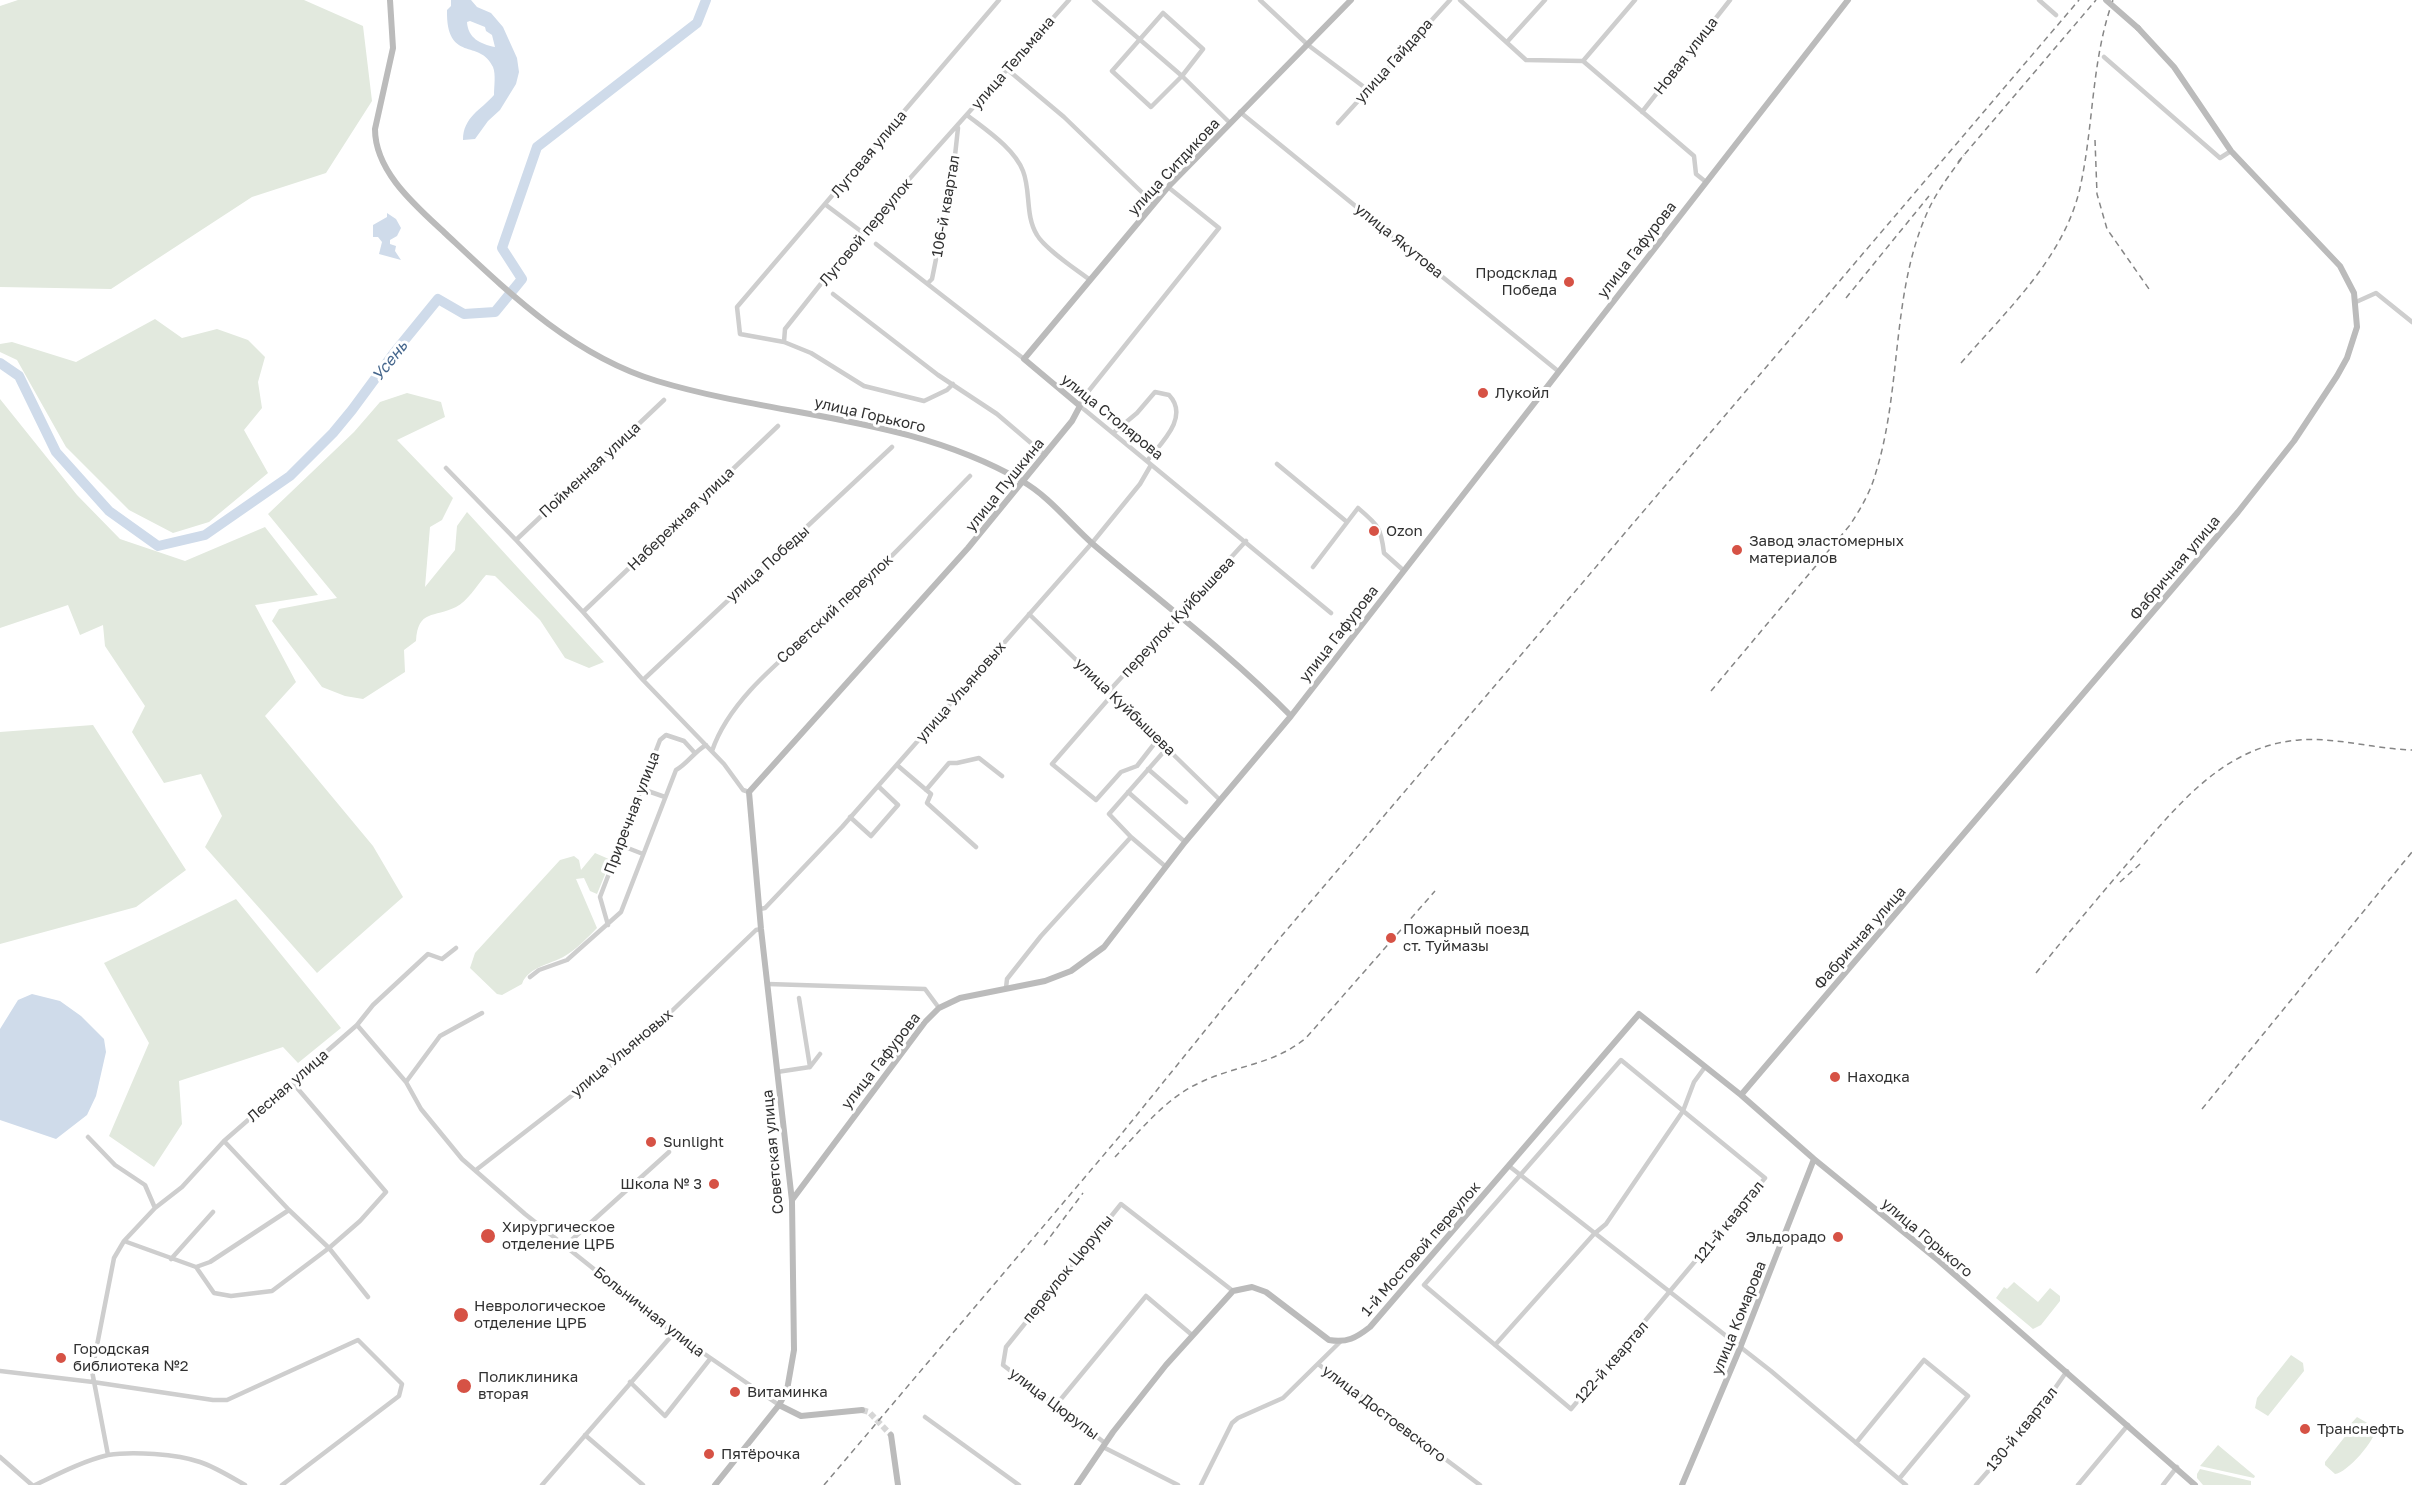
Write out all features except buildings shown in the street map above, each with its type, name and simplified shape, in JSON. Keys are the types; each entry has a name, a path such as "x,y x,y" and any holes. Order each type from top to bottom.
{"main road":[{"name":"улица Горького","path":"390,0 393,48 375,129 375,141 384,165 400,188 524,306 572,342 656,381 891,429 958,451 1023,482 1051,503 1092,543 1179,616 1290,716"},
{"name":"улица Ситдикова","path":"1024,359 1168,188 1351,0"},
{"name":"улица Гафурова","path":"792,1201 925,1022 939,1008 960,998 1045,981 1071,971 1104,947 1185,842 1290,716 1848,0"},
{"name":"Фабричная улица","path":"1741,1095 2152,616 2294,441 2347,358 2356,327 2356,302 2350,282 2340,266 2231,151 2174,68 2138,28 2106,0"},
{"name":"улица Столярова","path":"1024,359 1080,406"},
{"name":"улица Пушкина","path":"749,792 969,548 1072,421 1080,406"},
{"name":"Советская улица","path":"715,1485 779,1405 787,1390 794,1350 792,1201 761,929 749,792"},
{"name":"улица Горького","path":"1639,1014 1741,1095 1814,1159 1939,1262 2067,1371 2195,1485"},
{"name":"1-й Мостовой переулок","path":"1340,1342 1357,1338 1370,1327 1639,1014"},
{"name":"улица Комарова","path":"1682,1485 1740,1347 1814,1159"},
{"path":"1077,1485 1104,1445 1192,1335 1233,1291 1252,1287 1266,1292 1320,1335 1340,1342"},
{"path":"779,1405 801,1416 862,1410"},
{"path":"891,1435 898,1485"}],"street":[{"name":"Луговая улица","path":"784,342 740,334 737,307 999,0"},
{"name":"улица Тельмана","path":"958,126 1069,0"},
{"path":"1094,0 1182,76 1230,123"},
{"path":"1260,0 1308,45 1368,90"},
{"name":"улица Гайдара","path":"1338,123 1450,0"},
{"path":"1460,0 1526,60 1583,61 1694,156 1696,174 1706,182"},
{"path":"1507,42 1545,0"},
{"path":"1583,61 1635,0"},
{"name":"Новая улица","path":"1642,112 1730,0"},
{"path":"2039,0 2056,15"},
{"path":"1163,13 1203,49 1182,76 1151,107 1112,71 1139,40 1163,13"},
{"path":"2104,57 2220,158 2231,151"},
{"path":"1008,70 1064,117 1154,204"},
{"name":"улица Якутова","path":"1240,112 1558,371"},
{"path":"967,116 994,136 1016,159 1023,172 1032,225 1037,236 1090,280"},
{"name":"Луговой переулок","path":"784,342 785,329 862,232 958,126"},
{"name":"106-й квартал","path":"928,283 932,279 945,217 958,126"},
{"name":"улица Пушкина","path":"1080,406 1083,398 1219,228 1168,188"},
{"path":"826,205 862,232"},
{"name":"улица Столярова","path":"876,244 1024,359"},
{"path":"2356,302 2376,293 2412,322"},
{"path":"833,294 952,384 997,414 1045,455"},
{"path":"784,342 811,353 864,386 924,401 947,390 952,384"},
{"name":"улица Ульяновых","path":"760,909 765,908 850,818 1092,543 1140,484 1149,463 1176,421 1177,408 1169,395 1155,392 1137,413 1113,433"},
{"name":"Пойменная улица","path":"516,540 664,400"},
{"name":"улица Столярова","path":"1080,406 1331,613"},
{"name":"Набережная улица","path":"583,612 778,426"},
{"name":"улица Победы","path":"643,680 892,447"},
{"path":"1277,464 1347,522"},
{"path":"446,468 712,751 743,790 749,792"},
{"name":"Советский переулок","path":"712,751 718,731 757,685 862,586 970,476"},
{"path":"1313,567 1358,508 1382,532 1384,553 1403,570"},
{"name":"переулок Куйбышева","path":"1158,739 1137,765 1121,772 1096,800 1052,764 1111,693 1246,542"},
{"name":"улица Куйбышева","path":"1029,614 1220,800"},
{"name":"Приречная улица","path":"608,925 600,897 660,740 666,735 684,741 694,752"},
{"name":"Приречная улица","path":"530,976 539,970 567,960 621,912 676,770 694,752 706,745"},
{"path":"1166,867 1131,837 1109,814 1167,748"},
{"path":"926,790 949,763 979,758 1002,776"},
{"path":"897,765 931,794 927,803 976,847"},
{"path":"1148,769 1186,802"},
{"path":"850,818 870,836 898,806 878,786"},
{"path":"642,789 665,797"},
{"path":"1128,792 1185,842"},
{"path":"1006,988 1007,979 1041,936 1131,837"},
{"path":"620,845 643,854"},
{"name":"улица Ульяновых","path":"476,1170 614,1063 756,930 761,929"},
{"name":"Лесная улица","path":"108,1455 92,1371 114,1258 124,1241 155,1208 182,1187 225,1141 357,1025 373,1005 428,954 442,959 456,948"},
{"path":"768,984 925,989 939,1008"},
{"path":"799,998 810,1067"},
{"path":"406,1082 440,1036 482,1013"},
{"name":"Больничная улица","path":"357,1025 406,1082 421,1109 462,1159 525,1214 674,1333 779,1405"},
{"path":"777,1072 810,1067 820,1054"},
{"name":"121-й квартал","path":"1521,1176 1621,1060 1766,1178 1671,1293"},
{"path":"1495,1345 1594,1234 1606,1224 1683,1110 1694,1082 1705,1067"},
{"path":"196,1267 214,1293 231,1296 272,1291 329,1248 360,1221 386,1192 292,1082"},
{"path":"88,1137 114,1165 145,1185 155,1208"},
{"path":"225,1141 329,1248 368,1297"},
{"path":"566,1245 669,1152"},
{"path":"1509,1166 1740,1347 1906,1485"},
{"name":"122-й квартал","path":"1521,1176 1515,1179 1424,1285 1571,1409 1671,1293"},
{"name":"переулок Цюрупы","path":"1003,1365 1006,1347 1121,1204 1233,1291"},
{"path":"124,1241 196,1267 210,1262 290,1210"},
{"path":"171,1259 213,1212"},
{"path":"1056,1405 1146,1296 1192,1335"},
{"path":"542,1485 674,1333"},
{"path":"0,1371 227,1400 358,1340 402,1384 399,1396 282,1485"},
{"path":"1201,1485 1232,1423 1238,1418 1283,1398 1340,1342"},
{"path":"630,1382 665,1416 710,1359"},
{"path":"1856,1443 1924,1360 1968,1396 1899,1479"},
{"name":"улица Достоевского","path":"1318,1364 1480,1485"},
{"name":"улица Цюрупы","path":"1003,1365 1104,1445 1178,1485"},
{"name":"130-й квартал","path":"1976,1485 2032,1421 2067,1371"},
{"path":"924,1417 1019,1485"},
{"path":"2078,1485 2128,1425"},
{"path":"585,1435 643,1485"},
{"path":"0,1457 34,1485 66,1470 108,1455 169,1455 201,1462 245,1485"},
{"path":"2163,1485 2177,1467"}],"shaded area":[{"path":"18,0 304,0 363,26 372,101 326,173 252,197 111,289 0,287 0,6"},
{"path":"155,319 182,338 217,329 248,340 265,357 258,382 262,408 244,430 268,473 209,522 173,533 129,510 66,447 17,360 0,352 0,344 12,342 76,362"},
{"path":"407,393 441,402 445,417 397,440 453,498 442,520 430,527 425,587 455,550 457,526 467,512 604,662 589,668 565,658 540,620 495,576 486,575 460,605 424,619 417,631 416,641 404,650 405,672 363,699 345,696 322,687 272,621 279,609 337,598 268,514 354,432 380,402"},
{"path":"0,399 77,495 120,539 185,561 265,527 318,595 255,605 296,682 265,716 373,846 403,897 317,973 205,847 222,816 201,774 164,783 132,732 145,706 105,646 103,625 80,635 68,605 0,628"},
{"path":"93,725 186,870 136,907 0,944 0,732"},
{"path":"595,853 611,860 597,894 590,891 584,878 576,879 597,928 568,954 536,969 525,978 522,984 502,995 497,994 470,968 475,953 560,860 574,856 579,860 581,870"},
{"path":"236,899 341,1028 298,1063 283,1047 179,1081 182,1124 154,1167 109,1136 149,1043 104,963"},
{"path":"2014,1282 2038,1302 2050,1288 2060,1296 2060,1301 2041,1325 2033,1329 1996,1298 2004,1287 2007,1289"},
{"path":"2291,1355 2303,1363 2304,1371 2268,1416 2255,1408 2257,1398"},
{"path":"2357,1417 2376,1428 2375,1433 2366,1448 2353,1462 2335,1474 2325,1465 2325,1462 2347,1434 2345,1430"},
{"path":"2218,1445 2255,1476 2254,1478 2200,1466"},
{"path":"2200,1469 2251,1481 2251,1485 2203,1485 2197,1478"}],"water":[{"path":"451,0 471,0 477,7 491,13 503,27 517,58 519,72 516,84 500,110 488,121 475,139 463,140 464,132 469,120 494,95 494,70 487,58 458,44 452,38 448,27 447,10 451,6","holes":["467,22 485,27 486,31 492,35 495,47 484,44 472,36"]},
{"path":"387,213 396,219 401,228 397,236 390,240 390,244 396,246 395,251 401,260 379,254 382,242 378,237 373,237 373,225 387,217"},
{"path":"32,994 60,1001 81,1016 104,1039 106,1052 96,1096 87,1115 56,1139 0,1120 0,1029 18,1000"}],"waterway":[{"name":"Усень","path":"0,363 19,376 56,452 109,511 158,546 205,535 290,476 333,433 438,299 464,314 495,312 522,279 502,248 537,147 697,23 706,0"}],"tunnel":[{"path":"862,1410 869,1412 891,1435"}],"railway":[{"path":"824,1485 1119,1137 1279,939 2079,0"},
{"path":"1958,162 2096,0"},
{"path":"1961,363 2031,282 2061,238 2072,213 2085,164 2101,46 2113,0"},
{"path":"2095,140 2097,194 2107,229 2149,289"},
{"path":"1711,691 1850,525 1862,506 1874,479 1884,440 1907,276 1916,244 1935,198 1964,155"},
{"path":"1846,298 1929,196"},
{"path":"2036,973 2092,905 2182,803 2201,784 2246,754 2271,745 2299,740 2327,740 2412,750"},
{"path":"2202,1109 2412,852"},
{"path":"2120,882 2140,864"},
{"path":"1115,1157 1153,1117 1185,1090 1211,1078 1280,1054 1306,1038 1435,891"},
{"path":"1044,1245 1083,1193"}],"place":[{"name":"Продсклад Победа","path":"1569,282"},
{"name":"Лукойл","path":"1483,393"},
{"name":"Ozon","path":"1374,531"},
{"name":"Завод эластомерных материалов","path":"1737,550"},
{"name":"Пожарный поезд ст. Туймазы","path":"1391,938"},
{"name":"Находка","path":"1835,1077"},
{"name":"Sunlight","path":"651,1142"},
{"name":"Школа № 3","path":"714,1184"},
{"name":"Хирургическое отделение ЦРБ","path":"488,1236"},
{"name":"Эльдорадо","path":"1838,1237"},
{"name":"Неврологическое отделение ЦРБ","path":"461,1315"},
{"name":"Городская библиотека №2","path":"61,1358"},
{"name":"Поликлиника вторая","path":"464,1386"},
{"name":"Витаминка","path":"735,1392"},
{"name":"Транснефть","path":"2305,1429"},
{"name":"Пятёрочка","path":"709,1454"}]}
